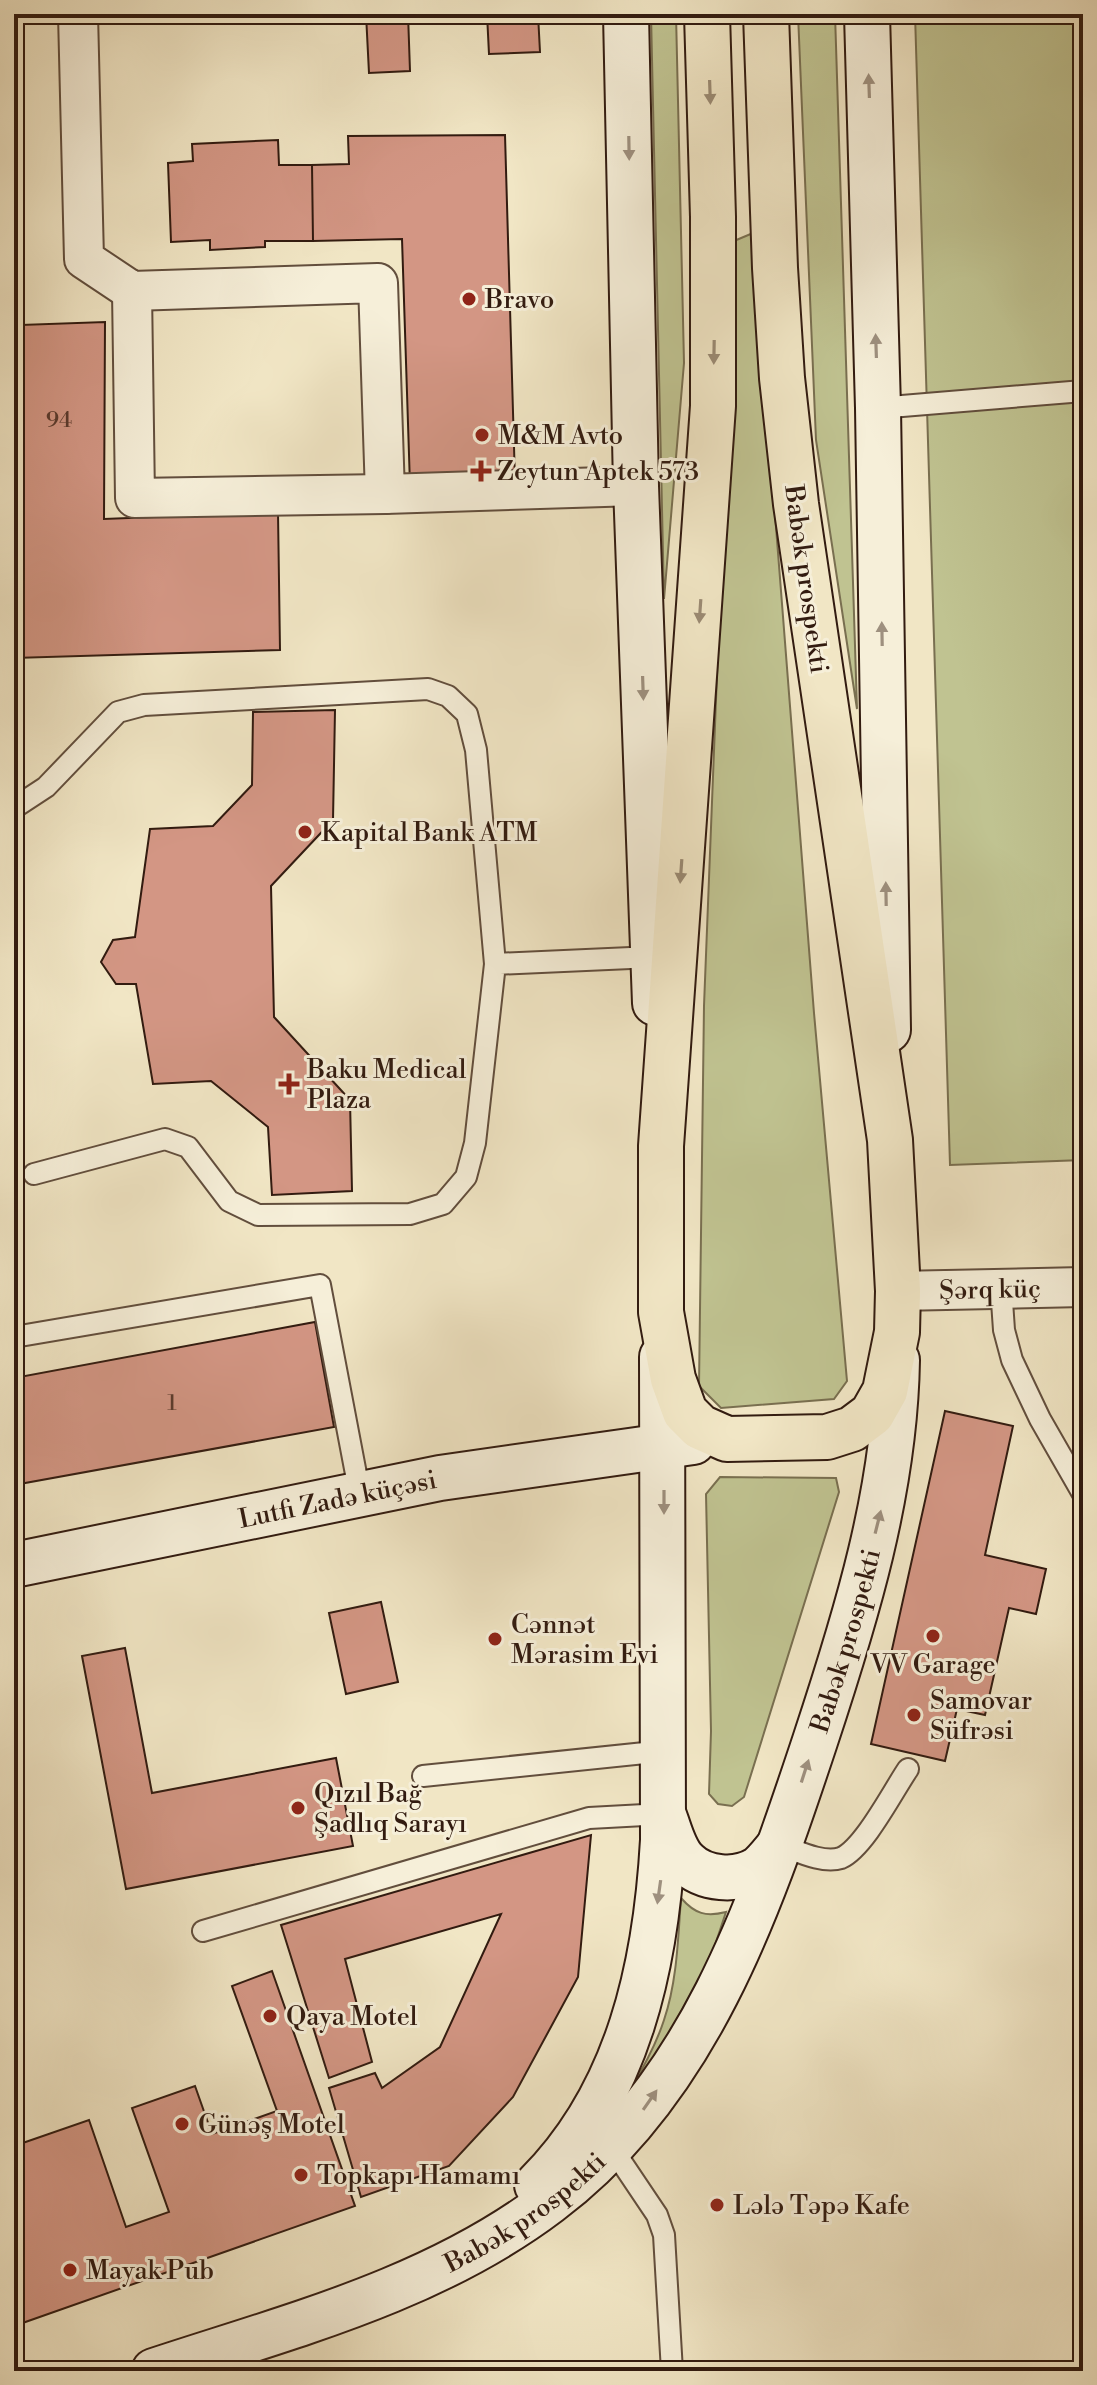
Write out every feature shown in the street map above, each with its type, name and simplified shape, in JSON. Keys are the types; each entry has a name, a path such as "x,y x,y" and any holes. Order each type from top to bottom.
{"main road":[{"name":"Babək prospekti","path":"447,2264 542,2180 578,2138 603,2098 620,2063 636,2015 661,1874 664,1444 661,1146 636,486 626,14"},
{"name":"Babək prospekti","path":"661,1146 713,406 713,217 707,14"},
{"name":"Babək prospekti","path":"766,14 775,268 788,437 890,1140"},
{"name":"Babək prospekti","path":"447,2264 517,2225 549,2203 612,2148 644,2110 687,2047 717,1994 762,1895 850,1631 880,1512 894,1427 898,1311 890,1140 878,408 867,14"},
{"name":"Babək prospekti","path":"661,1312 673,1379 685,1412 700,1427 727,1439 827,1437 852,1429 872,1414 885,1391 898,1311"},
{"name":"Lutfi Zadə küçəsi","path":"14,1565 440,1478 664,1444 727,1439"},
{"path":"663,1814 684,1861 711,1876 742,1875 759,1868 780,1845"},
{"path":"154,2371 321,2318 447,2264"}],"street":[{"path":"78,14 84,259 132,291 378,283 385,494"},
{"path":"132,291 135,498 636,486"},
{"name":"Şərq küç","path":"898,1311 1001,1287 1083,1287"}],"lane":[{"path":"878,408 1083,391"},
{"path":"14,808 46,787 118,712 144,705 428,689 448,696 467,714 476,750 495,964 475,1143 466,1177 443,1204 410,1214 258,1215 229,1201 188,1147 165,1139 34,1174"},
{"path":"495,964 653,957"},
{"path":"14,1337 320,1285 360,1495"},
{"path":"1001,1287 1004,1330 1012,1360 1040,1419 1083,1494"},
{"path":"423,1776 664,1751"},
{"path":"780,1845 824,1859 841,1858 858,1845 908,1769"},
{"path":"203,1931 589,1818 663,1814"},
{"path":"612,2148 657,2215 664,2235 672,2371"}],"green space":[{"path":"651,14 676,14 684,363 664,599"},
{"path":"798,14 835,14 857,709 816,440"},
{"path":"915,14 1083,14 1083,1160 950,1165"},
{"path":"753,233 814,1013 847,1381 834,1399 721,1408 699,1386 704,1006 734,241"},
{"path":"720,1477 836,1478 839,1492 744,1797 732,1806 718,1804 709,1794 711,1731 706,1494"},
{"path":"681,1898 701,1913 726,1912 710,1960 659,2051 616,2114 648,2057 664,2020 674,1976"}],"building":[{"path":"366,14 408,14 410,71 369,73"},
{"path":"487,14 538,14 540,52 489,54"},
{"path":"14,64 21,325 105,322 104,519 278,512 280,650 14,658"},
{"path":"505,135 515,481 410,485 402,239 313,241 312,165 349,164 348,136"},
{"path":"278,140 279,165 312,165 313,241 265,241 265,247 210,250 210,240 171,242 168,163 193,161 192,144"},
{"path":"335,710 333,820 271,886 274,1017 350,1100 352,1191 272,1195 268,1127 211,1081 153,1084 136,984 116,984 101,962 113,940 135,937 150,829 213,826 252,785 253,712"},
{"path":"315,1322 334,1427 14,1485 14,1378"},
{"path":"945,1411 1013,1426 985,1555 1046,1569 1036,1614 1009,1608 985,1715 957,1709 945,1761 871,1744"},
{"path":"381,1602 398,1682 346,1694 329,1613"},
{"path":"125,1648 152,1793 336,1758 353,1846 126,1889 82,1656"},
{"path":"591,1835 578,1977 513,2097 449,2166 361,2197 329,2088 375,2073 382,2088 440,2047 501,1914 345,1959 372,2062 329,2078 281,1925"},
{"path":"272,1971 355,2206 14,2326 14,2146 89,2120 126,2227 169,2212 132,2108 195,2086 212,2134 277,2111 232,1986"}],"place":[{"name":"Bravo","path":"469,299"},
{"name":"M&M Avto","path":"482,435"},
{"name":"Zeytun Aptek 573","path":"481,471"},
{"name":"Kapital Bank ATM","path":"305,832"},
{"name":"Baku Medical Plaza","path":"289,1084"},
{"name":"VV Garage","path":"933,1636"},
{"name":"Cənnət Mərasim Evi","path":"495,1639"},
{"name":"Samovar Süfrəsi","path":"914,1715"},
{"name":"Qızıl Bağ Şadlıq Sarayı","path":"298,1808"},
{"name":"Qaya Motel","path":"270,2016"},
{"name":"Günəş Motel","path":"182,2124"},
{"name":"Topkapı Hamamı","path":"301,2175"},
{"name":"Lələ Təpə Kafe","path":"717,2205"},
{"name":"Mayak Pub","path":"70,2270"}]}
